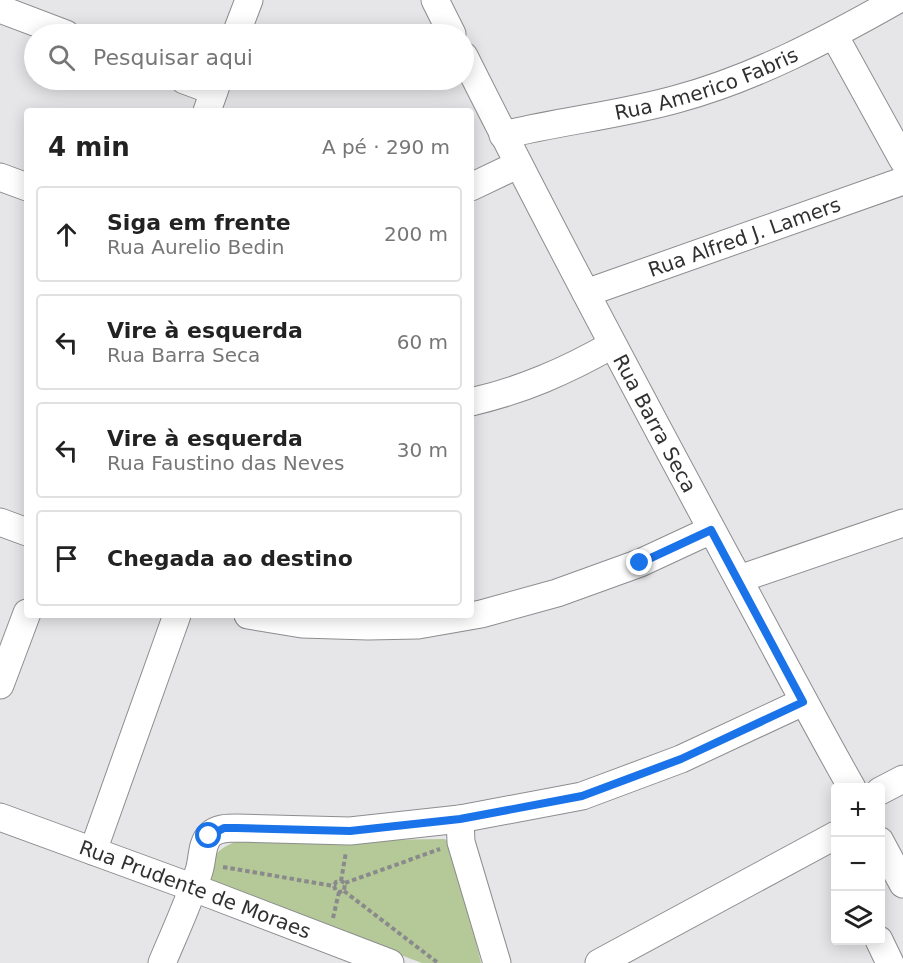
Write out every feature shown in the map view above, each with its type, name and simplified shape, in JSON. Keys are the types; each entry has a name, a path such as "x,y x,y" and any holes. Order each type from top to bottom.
{"street":[{"path":"240,24 249,0"},
{"path":"435,0 447,24"},
{"name":"Rua Americo Fabris","path":"503,135 552,123 608,115 678,99 797,54 897,0"},
{"path":"0,9 40,24"},
{"path":"834,35 903,160"},
{"name":"Rua Barra Seca","path":"474,76 612,345 803,702 849,783"},
{"path":"474,186 518,165"},
{"path":"0,177 24,186"},
{"name":"Rua Alfred J. Lamers","path":"586,293 903,181"},
{"path":"474,401 508,393 570,369 612,345"},
{"path":"0,522 24,531"},
{"path":"739,579 903,523"},
{"path":"474,615 557,593 640,563 711,530"},
{"path":"0,685 25,618"},
{"path":"93,851 176,618"},
{"path":"266,618 302,624 368,626 418,625 458,618"},
{"path":"162,963 198,876 205,843 209,836 224,828 350,831 460,830 582,796 681,759 803,702"},
{"path":"885,788 903,779"},
{"name":"Rua Prudente de Moraes","path":"0,817 93,851 198,876 390,963"},
{"path":"460,830 497,963"},
{"path":"599,963 831,842"},
{"path":"885,850 903,884"},
{"path":"881,945 890,963"}],"path":[{"path":"334,886 336,882 345,883 460,830"},
{"path":"198,876 334,886"},
{"path":"344,891 345,883"},
{"path":"334,886 336,891 344,891 438,963"}],"green space":[{"path":"444,839 451,842 454,848 481,963 422,963 214,885 211,877 213,858 222,849 235,842"}],"route":[{"path":"209,836 224,828 350,831 460,819 582,796 681,759 803,702 711,530 640,563"}]}
